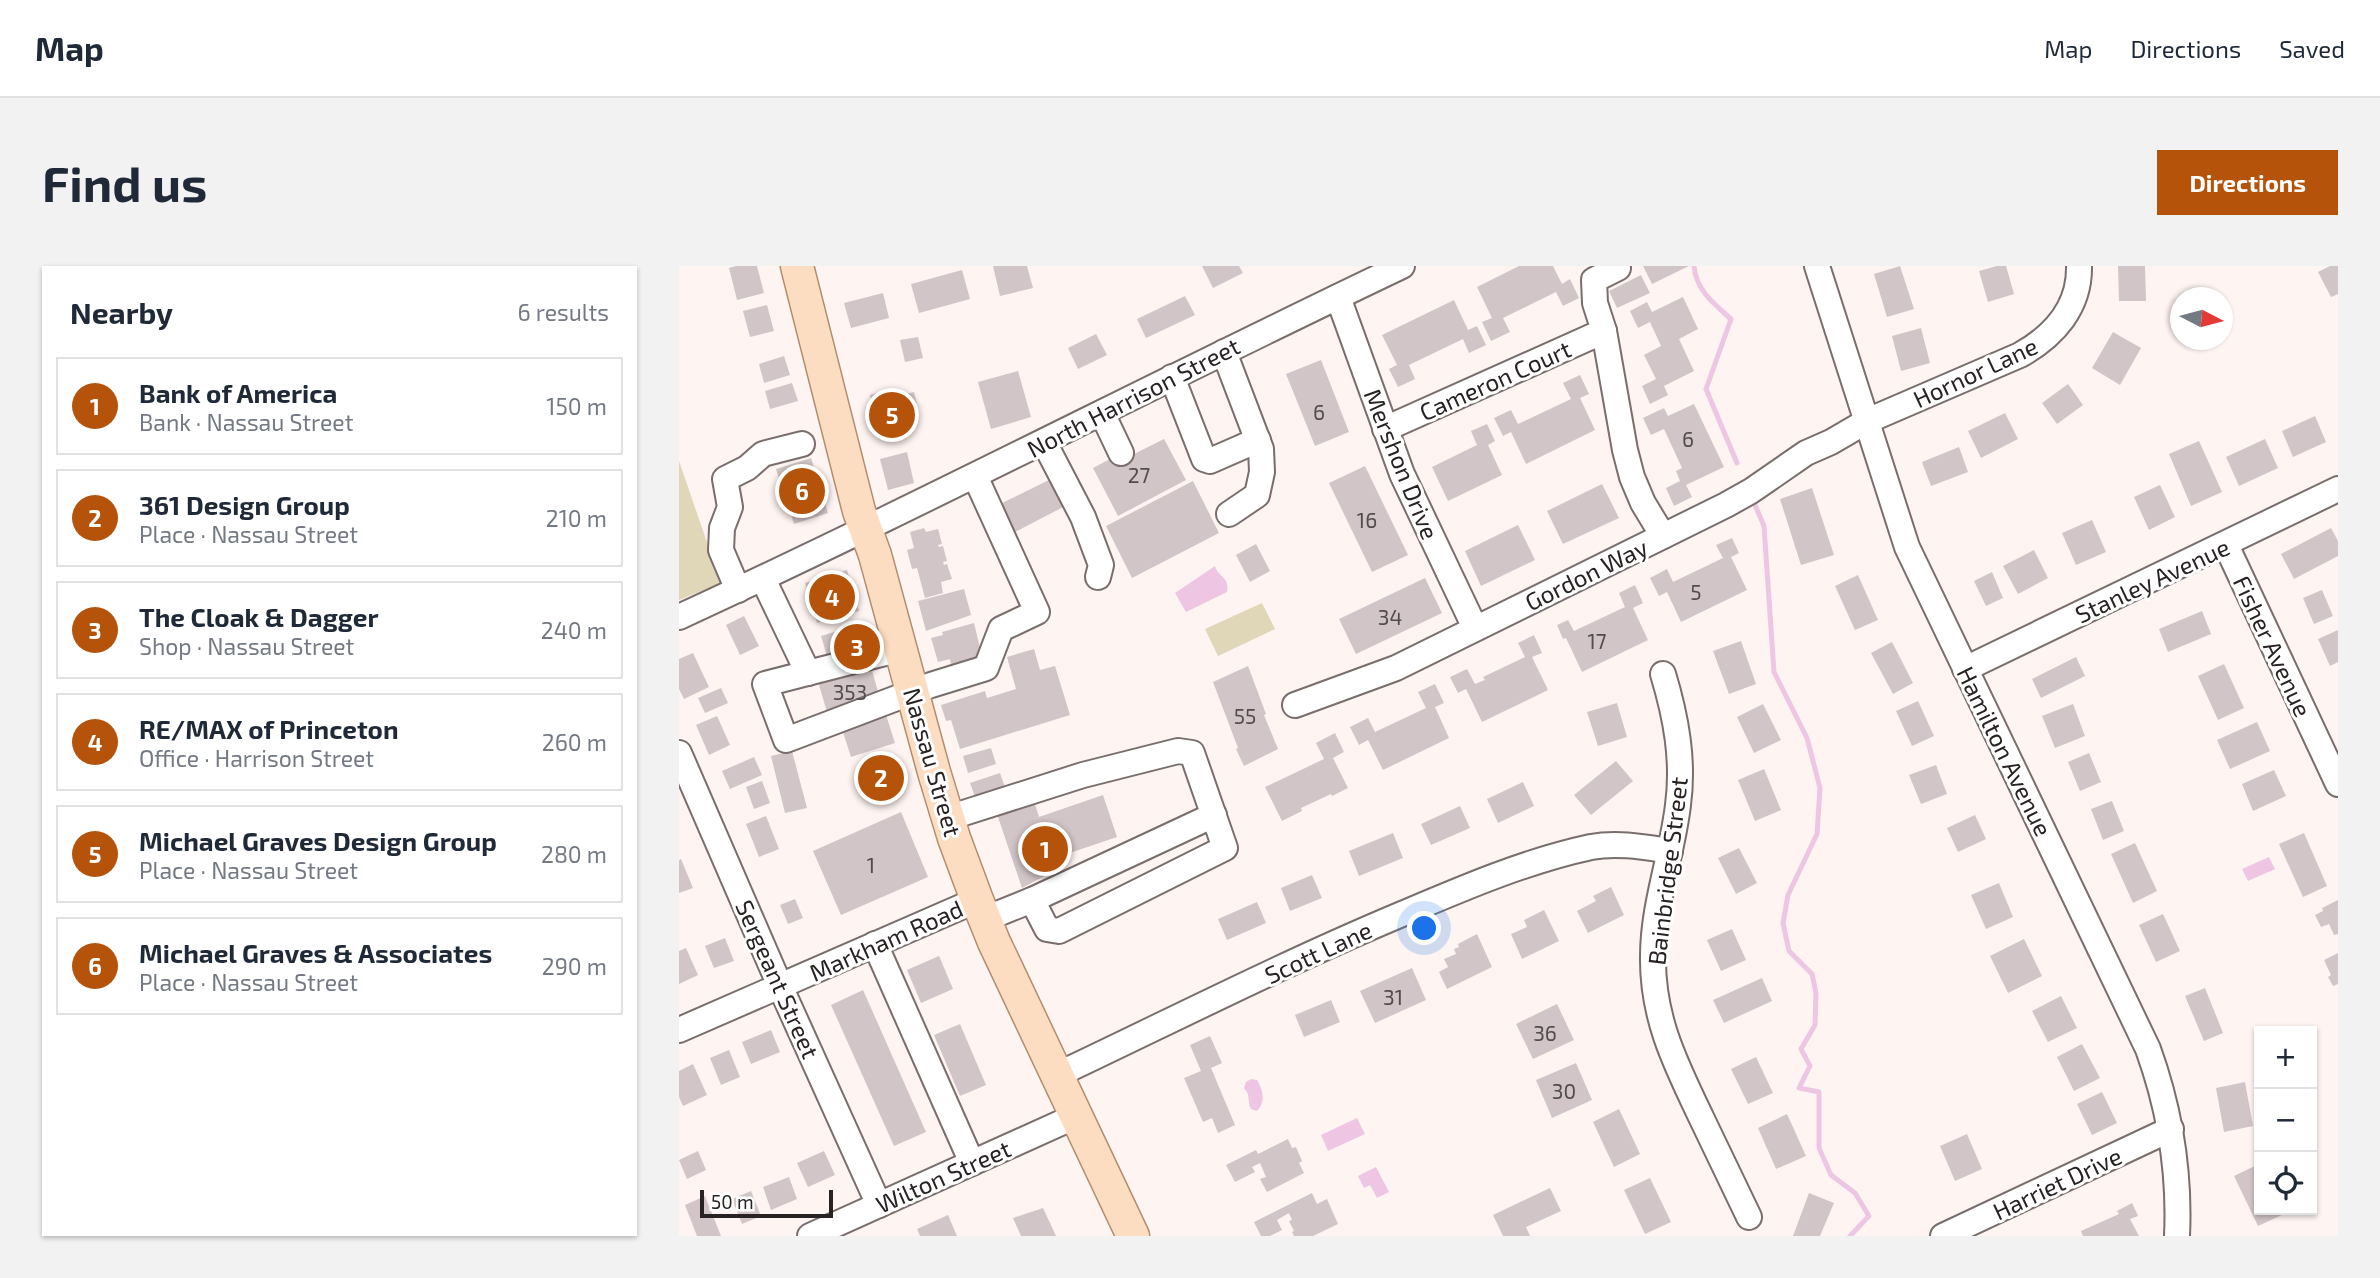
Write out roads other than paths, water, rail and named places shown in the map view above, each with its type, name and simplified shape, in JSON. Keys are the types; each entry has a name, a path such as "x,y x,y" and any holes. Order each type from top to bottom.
{"main road":[{"name":"Nassau Street","path":"797,266 865,528 875,555 948,818 981,910 1133,1236"}],"street":[{"name":"North Harrison Street","path":"679,617 763,579 1402,266"},
{"name":"Hamilton Avenue","path":"1817,266 1907,547 2148,1049 2162,1088 2171,1129 2179,1200 2177,1236"},
{"name":"Hornor Lane","path":"1867,421 2020,355 2039,344 2056,329 2067,312 2075,293 2079,266"},
{"name":"Cameron Court","path":"1618,268 1594,280 1595,303 1604,331 1632,477 1643,503 1663,536"},
{"name":"Mershon Drive","path":"1338,297 1402,474 1475,628"},
{"name":"Cameron Court","path":"1385,429 1604,331"},
{"path":"1224,352 1261,449 1262,472 1257,495 1229,514"},
{"path":"1172,377 1204,459 1210,461 1258,440"},
{"path":"1102,413 1121,453"},
{"name":"Gordon Way","path":"1295,705 1396,668 1663,536 1751,491 1806,453 1867,421"},
{"path":"1044,442 1083,517 1101,565 1098,577"},
{"path":"738,590 721,550 722,528 730,507 725,479 747,468 763,454 802,444"},
{"path":"901,649 765,684 786,740 913,692 986,668 1001,629 1038,612 975,476"},
{"name":"Stanley Avenue","path":"1965,669 2338,489"},
{"name":"Fisher Avenue","path":"2226,545 2338,784"},
{"path":"763,579 808,673"},
{"name":"Bainbridge Street","path":"1663,674 1673,706 1679,741 1680,776 1678,806 1655,925 1654,988 1670,1053 1749,1217"},
{"path":"948,818 1083,775 1178,751 1192,753 1225,848 1059,932 1047,929 1032,900"},
{"name":"Sergeant Street","path":"679,753 879,1205"},
{"name":"Markham Road","path":"679,1030 875,944 981,910 1032,900 1214,815"},
{"name":"Scott Lane","path":"1057,1075 1351,935 1496,877 1593,847 1620,845 1670,851"},
{"path":"875,944 972,1163"},
{"name":"Wilton Street","path":"810,1236 1076,1116"},
{"name":"Harriet Drive","path":"1943,1236 2171,1129"}],"waterway":[{"path":"1694,266 1702,289 1731,319 1706,389 1737,463"},
{"path":"1755,505 1764,526 1774,672 1807,738 1820,788 1817,834 1788,895 1783,923 1789,951 1812,974 1816,993 1815,1025 1801,1049 1810,1066 1799,1088 1819,1092 1819,1148 1831,1175 1855,1193 1869,1216 1850,1236"}],"place":[{"name":"Michael Graves Design Group","path":"892,415"},
{"name":"Michael Graves & Associates","path":"802,491"},
{"name":"RE/MAX of Princeton","path":"832,597"},
{"name":"The Cloak & Dagger","path":"857,647"},
{"name":"361 Design Group","path":"881,778"},
{"name":"Bank of America","path":"1045,849"}]}
